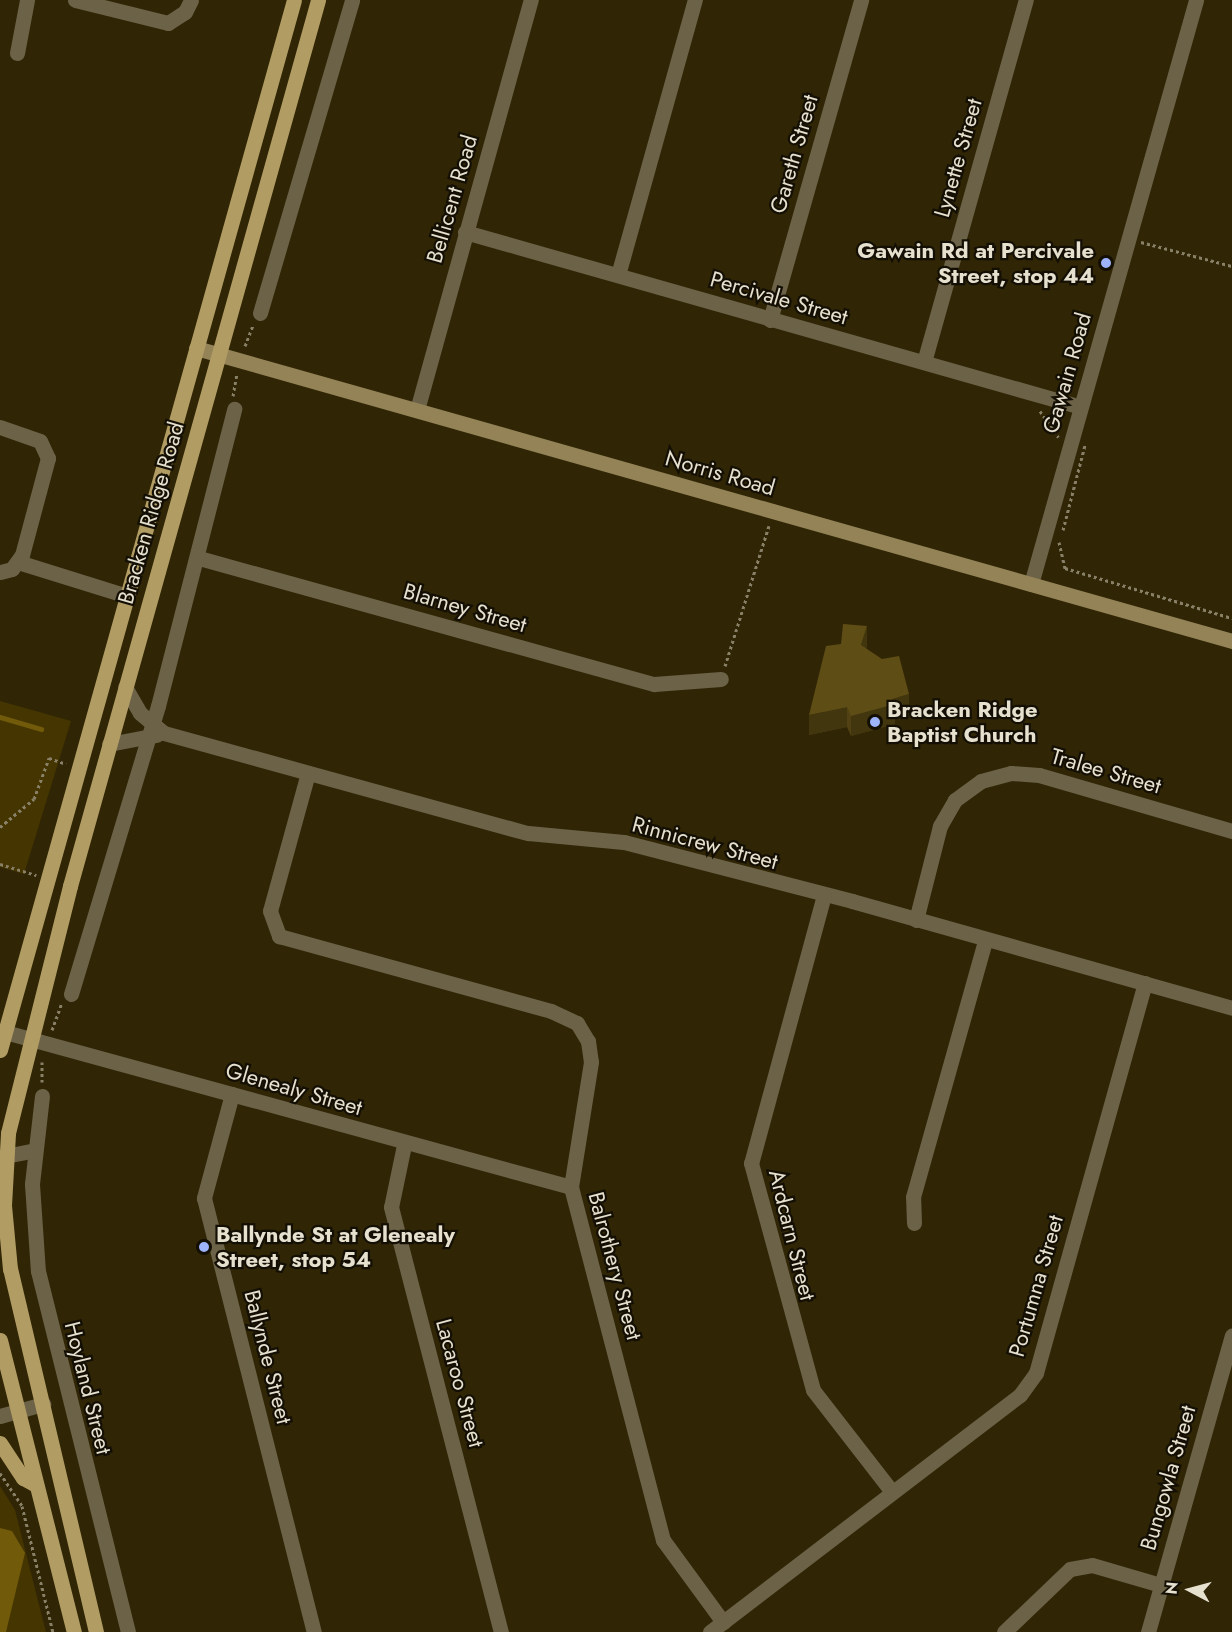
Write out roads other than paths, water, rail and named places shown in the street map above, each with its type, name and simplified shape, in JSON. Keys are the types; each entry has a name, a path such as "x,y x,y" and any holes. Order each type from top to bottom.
{"main road":[{"name":"Bracken Ridge Road","path":"5,1032 294,0"},
{"name":"Bracken Ridge Road","path":"31,1039 109,744 318,0"},
{"name":"Norris Road","path":"196,348 1232,640"},
{"path":"0,1050 5,1032"},
{"path":"31,1039 5,1156 8,1259 96,1632"},
{"path":"0,1340 74,1632"},
{"path":"0,1443 24,1478 36,1485"}],"street":[{"path":"17,53 28,0"},
{"path":"75,0 158,23 177,20 191,0"},
{"path":"257,319 352,0"},
{"name":"Bellicent Road","path":"417,410 531,0"},
{"path":"618,275 696,0"},
{"name":"Gareth Street","path":"770,320 861,0"},
{"name":"Lynette Street","path":"924,362 1026,0"},
{"name":"Gawain Road","path":"1031,584 1196,0"},
{"name":"Percivale Street","path":"465,232 1081,407"},
{"path":"66,999 155,731 199,558 233,403"},
{"path":"0,427 40,441 48,458 18,562 0,572"},
{"name":"Blarney Street","path":"199,558 654,684 721,680"},
{"path":"18,562 127,596"},
{"path":"125,687 155,731"},
{"name":"Rinnicrew Street","path":"109,744 155,731 528,833 624,843 824,895 1232,1008"},
{"name":"Balrothery Street","path":"308,772 270,911 272,927 292,941 551,1011 577,1023 588,1041 591,1062 571,1187 663,1540 723,1622"},
{"name":"Tralee Street","path":"916,920 940,826 955,800 981,782 1011,773 1040,775 1232,831"},
{"name":"Ardcarn Street","path":"824,895 751,1163 813,1390 892,1492"},
{"path":"914,1223 913,1197 985,940"},
{"name":"Portumna Street","path":"710,1632 1020,1395 1035,1373 1145,983"},
{"name":"Glenealy Street","path":"5,1032 232,1094 404,1145 571,1187"},
{"name":"Hoyland Street","path":"42,1090 35,1150 32,1209 43,1301 128,1632"},
{"name":"Ballynde Street","path":"232,1094 204,1198 314,1632"},
{"name":"Lacaroo Street","path":"404,1145 391,1207 501,1632"},
{"path":"5,1156 35,1150"},
{"name":"Bungowla Street","path":"1148,1632 1232,1336"},
{"path":"0,1416 43,1404"},
{"path":"1004,1632 1070,1569 1092,1565 1161,1584"}],"waterway":[{"path":"0,717 41,729"}],"place":[{"name":"Gawain Rd at Percivale Street, stop 44","path":"1106,263"},
{"name":"Bracken Ridge Baptist Church","path":"875,722"},
{"name":"Ballynde St at Glenealy Street, stop 54","path":"204,1247"}]}
